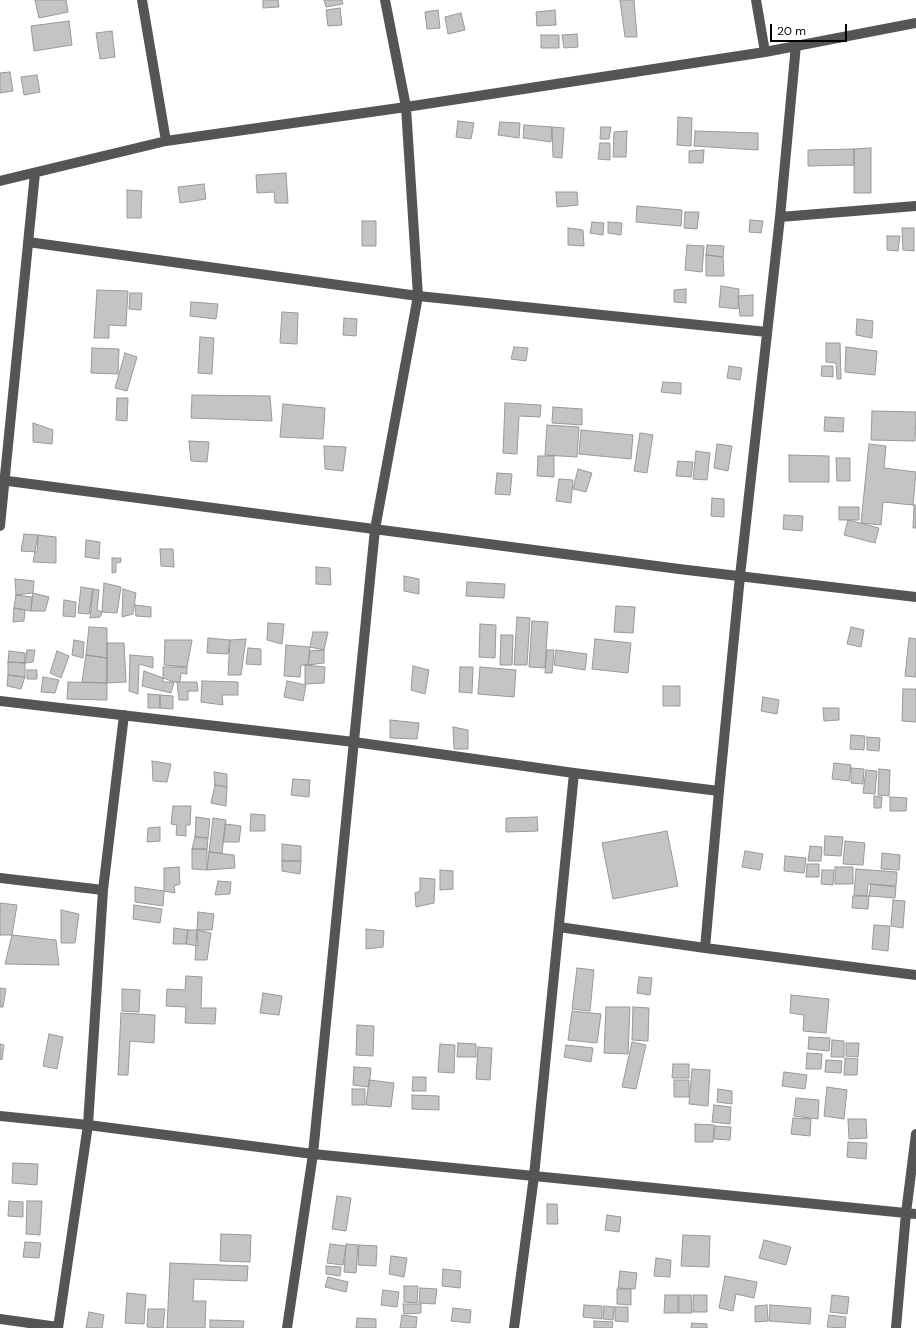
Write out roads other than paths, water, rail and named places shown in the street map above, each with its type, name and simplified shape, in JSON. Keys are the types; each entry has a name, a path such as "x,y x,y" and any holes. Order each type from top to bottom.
{"street":[{"path":"142,0 166,141"},
{"path":"287,1328 313,1154 375,529 418,296 406,107 385,0"},
{"path":"756,0 765,52"},
{"path":"0,181 166,141 406,107 765,52 916,23"},
{"path":"705,948 740,576 780,217 796,46"},
{"path":"0,526 2,480 35,173"},
{"path":"780,217 916,206"},
{"path":"28,242 418,296 767,332"},
{"path":"2,480 740,576 916,597"},
{"path":"0,701 354,742 574,773 719,791"},
{"path":"0,1319 58,1328 88,1124 103,890 124,715"},
{"path":"514,1328 534,1176 574,773"},
{"path":"0,878 103,890"},
{"path":"559,927 705,948 916,975"},
{"path":"0,1116 88,1124 313,1154 911,1214"},
{"path":"896,1328 911,1214 916,1134"}]}
